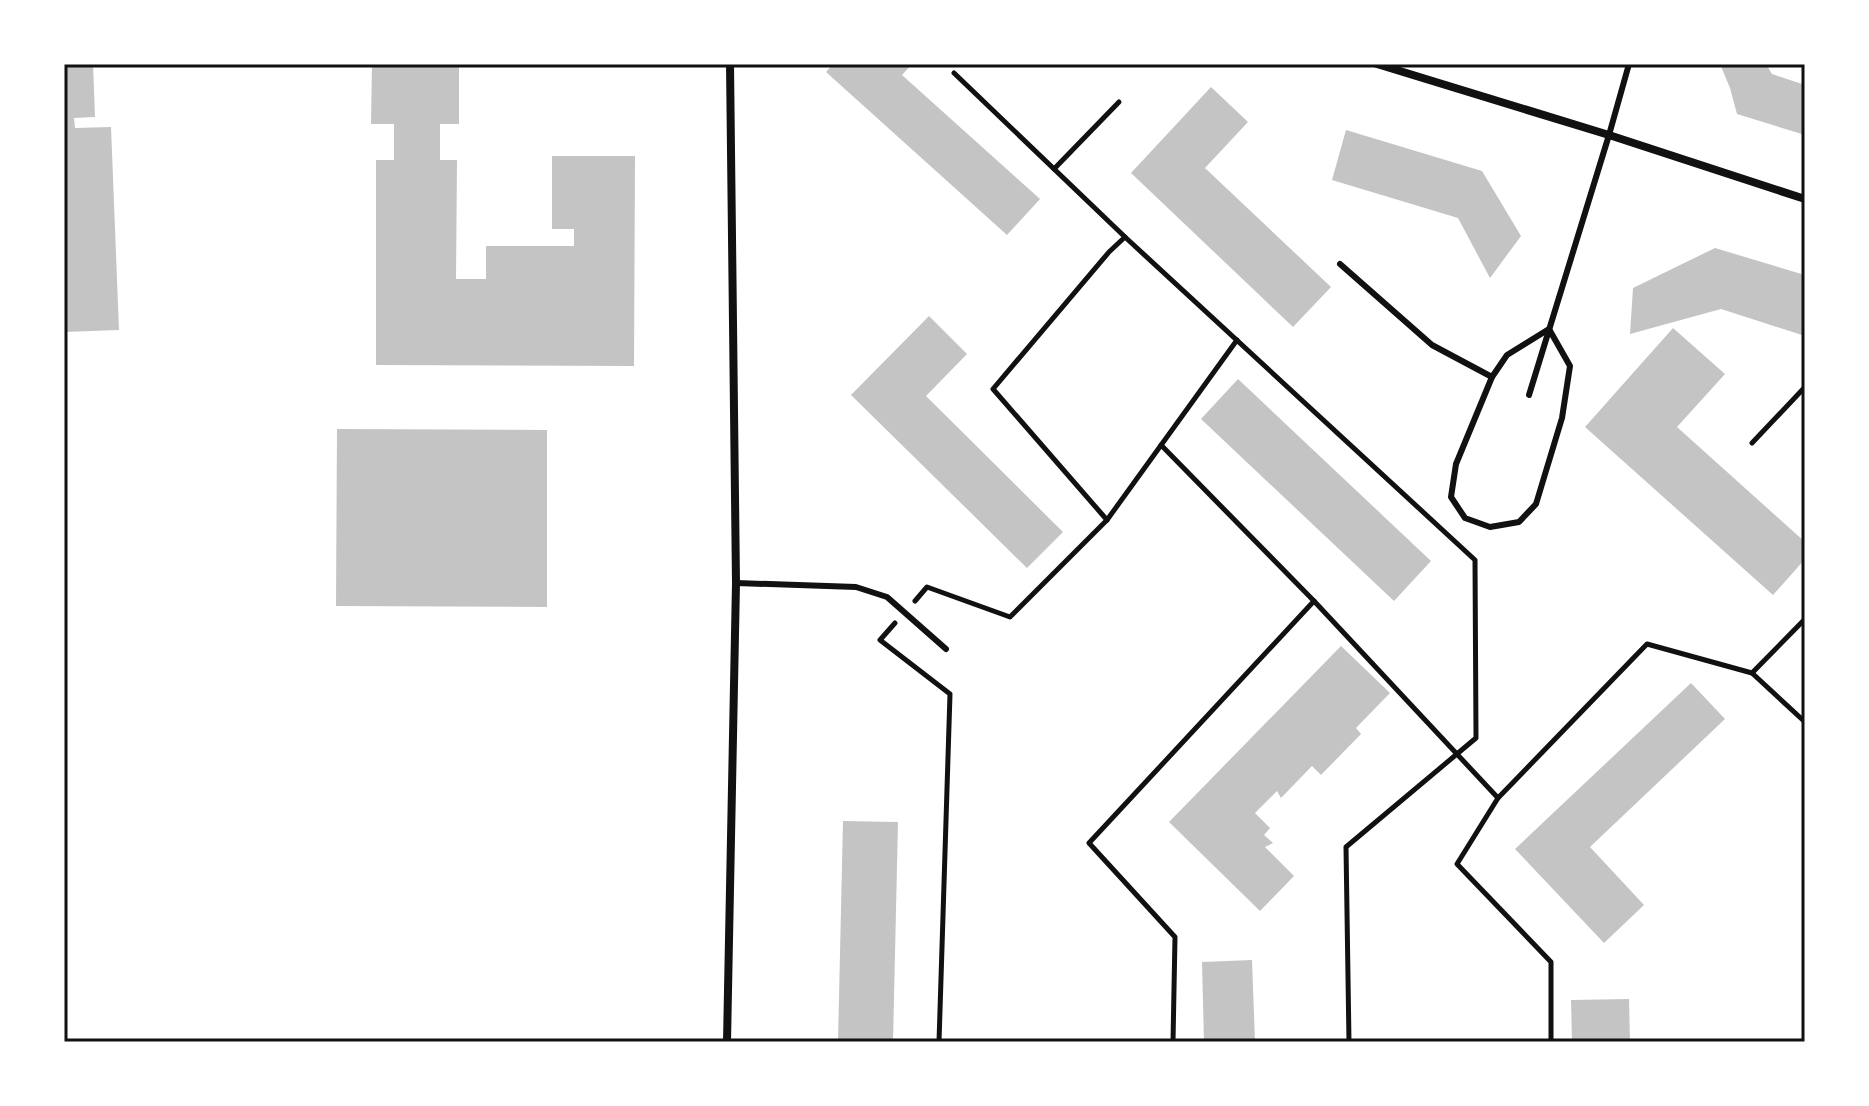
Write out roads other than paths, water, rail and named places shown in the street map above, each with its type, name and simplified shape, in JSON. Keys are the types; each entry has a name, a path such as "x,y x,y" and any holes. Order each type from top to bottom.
{"street":[{"path":"727,1042 736,583 730,64"},
{"path":"1377,64 1805,199"}],"lane":[{"path":"1529,395 1629,64"},
{"path":"1340,264 1432,345 1492,377"},
{"path":"1549,329 1570,366 1562,418 1536,504 1519,522 1490,527 1465,518 1451,497 1456,464 1492,377 1507,355 1549,329"},
{"path":"736,583 856,587 887,597 946,649"}]}
